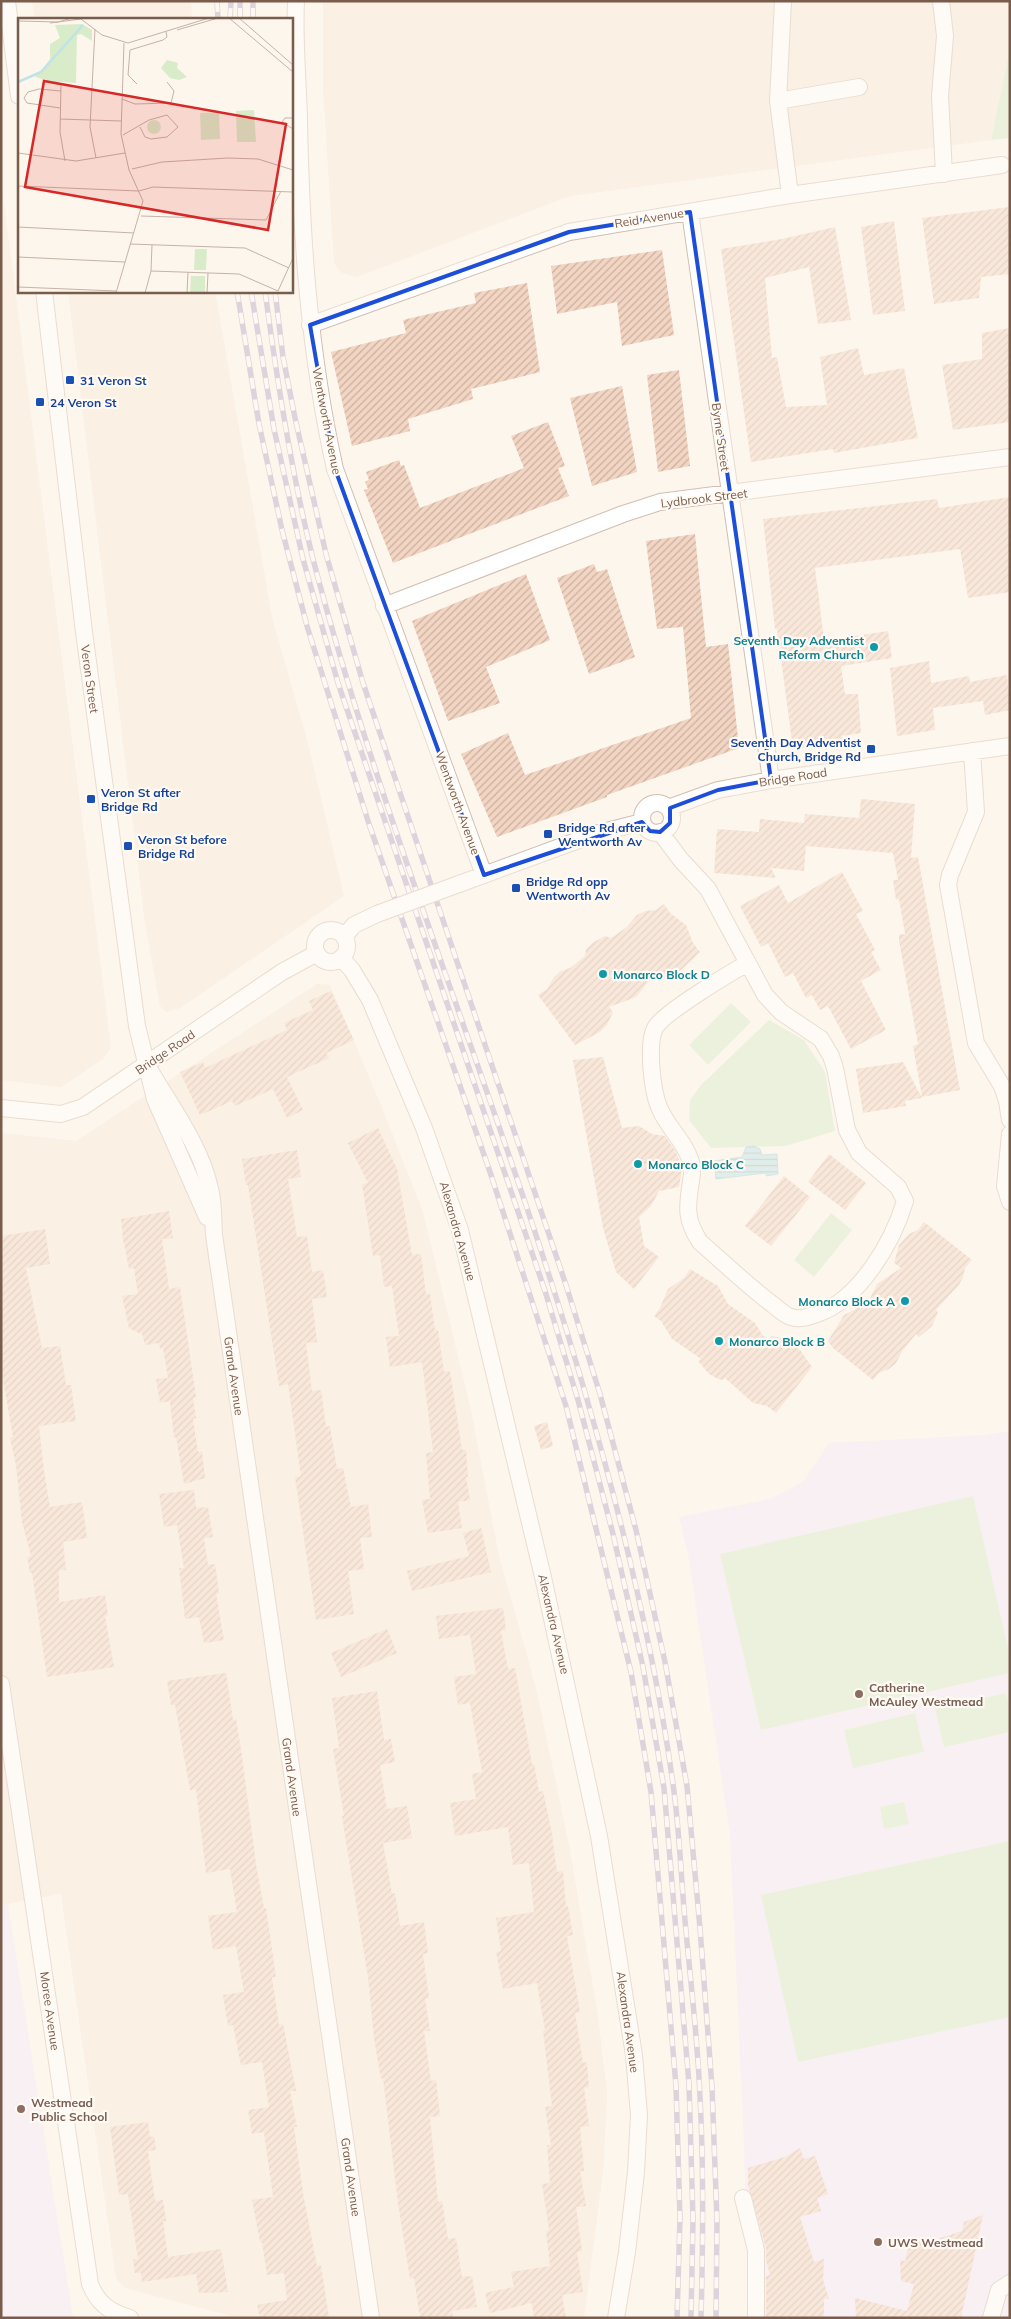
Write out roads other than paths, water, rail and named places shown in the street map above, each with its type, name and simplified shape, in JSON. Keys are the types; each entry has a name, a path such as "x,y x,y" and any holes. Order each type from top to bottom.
{"street":[{"path":"7,1 18,88"},
{"name":"Wentworth Avenue","path":"296,1 300,164 310,325 326,428 335,469 484,875"},
{"path":"783,1 778,101 790,195"},
{"path":"941,1 945,36 940,96 944,174"},
{"path":"778,101 859,87"},
{"name":"Reid Avenue","path":"310,325 569,232 790,195 1002,165"},
{"name":"Byrne Street","path":"690,212 771,780"},
{"name":"Veron Street","path":"44,292 84,632 131,988 137,1026 147,1065"},
{"name":"Lydbrook Street","path":"384,606 623,514 660,502 730,495 1010,457"},
{"name":"Bridge Road","path":"668,808 718,790 771,780 1010,746"},
{"path":"972,752 976,812 950,874 948,885 976,1043 1002,1086 1010,1120"},
{"path":"660,832 670,823 671,818 668,808 660,803 650,804 643,811 642,822 650,831 660,832 681,860 708,889 765,995 781,1012 821,1039 831,1056 835,1068 846,1130 859,1153 898,1187 904,1201 900,1217 884,1250 859,1283 826,1311 804,1318 788,1316 760,1295 700,1242 689,1221 687,1207 692,1164 659,1107 654,1084 651,1040 656,1026 707,987 748,964"},
{"path":"344,937 354,925 377,914 595,834 642,822"},
{"path":"336,931 344,937 347,946 341,958 328,962 317,953 318,938 326,932 336,931"},
{"name":"Bridge Road","path":"1,1108 61,1114 83,1107 282,972 317,953"},
{"name":"Alexandra Avenue","path":"341,958 352,970 370,1000 424,1128 460,1230 546,1587 599,1836 634,2054 639,2115 636,2172 627,2252 616,2318"},
{"name":"Grand Avenue","path":"147,1065 168,1098 201,1161 211,1189 214,1235 371,2318"},
{"path":"1010,1134 1005,1186 1010,1202"},
{"name":"Moree Avenue","path":"1,1684 90,2284 95,2297 102,2304 112,2311 130,2318"},
{"path":"743,2198 756,2250 756,2318"},
{"path":"991,2318 999,2290 1010,2283"}],"water":[{"path":"754,1146 760,1149 762,1155 777,1154 778,1174 767,1176 765,1173 716,1179 714,1161 742,1157 746,1147"}],"railway":[{"path":"217,1 218,18"},
{"path":"230,18 231,1"},
{"path":"240,1 240,18"},
{"path":"253,1 253,18"},
{"path":"237,292 259,424 282,530 307,626 369,824 490,1172 566,1406 631,1672 651,1792 676,2086 680,2218 677,2318"},
{"path":"251,292 274,429 303,559 338,683 545,1291 578,1400 613,1534 643,1667 664,1788 689,2084 693,2219 691,2318"},
{"path":"265,292 298,493 313,559 343,665 375,770 520,1186 554,1291 613,1492 637,1589 666,1735 679,1839 698,2056 703,2180 701,2318"},
{"path":"275,292 283,357 326,554 363,683 566,1285 600,1394 636,1530 665,1662 687,1786 700,1928 712,2087 717,2221 716,2318"}],"place":[{"name":"31 Veron St","path":"70,380"},
{"name":"24 Veron St","path":"40,402"},
{"name":"Seventh Day Adventist Reform Church","path":"874,647"},
{"name":"Seventh Day Adventist Church, Bridge Rd","path":"871,749"},
{"name":"Veron St after Bridge Rd","path":"91,799"},
{"name":"Bridge Rd after Wentworth Av","path":"548,834"},
{"name":"Veron St before Bridge Rd","path":"128,846"},
{"name":"Bridge Rd opp Wentworth Av","path":"516,888"},
{"name":"Monarco Block D","path":"603,974"},
{"name":"Monarco Block C","path":"638,1164"},
{"name":"Monarco Block A","path":"905,1301"},
{"name":"Monarco Block B","path":"719,1341"},
{"name":"Catherine McAuley Westmead","path":"859,1694"},
{"name":"Westmead Public School","path":"21,2109"},
{"name":"UWS Westmead","path":"878,2242"}]}
